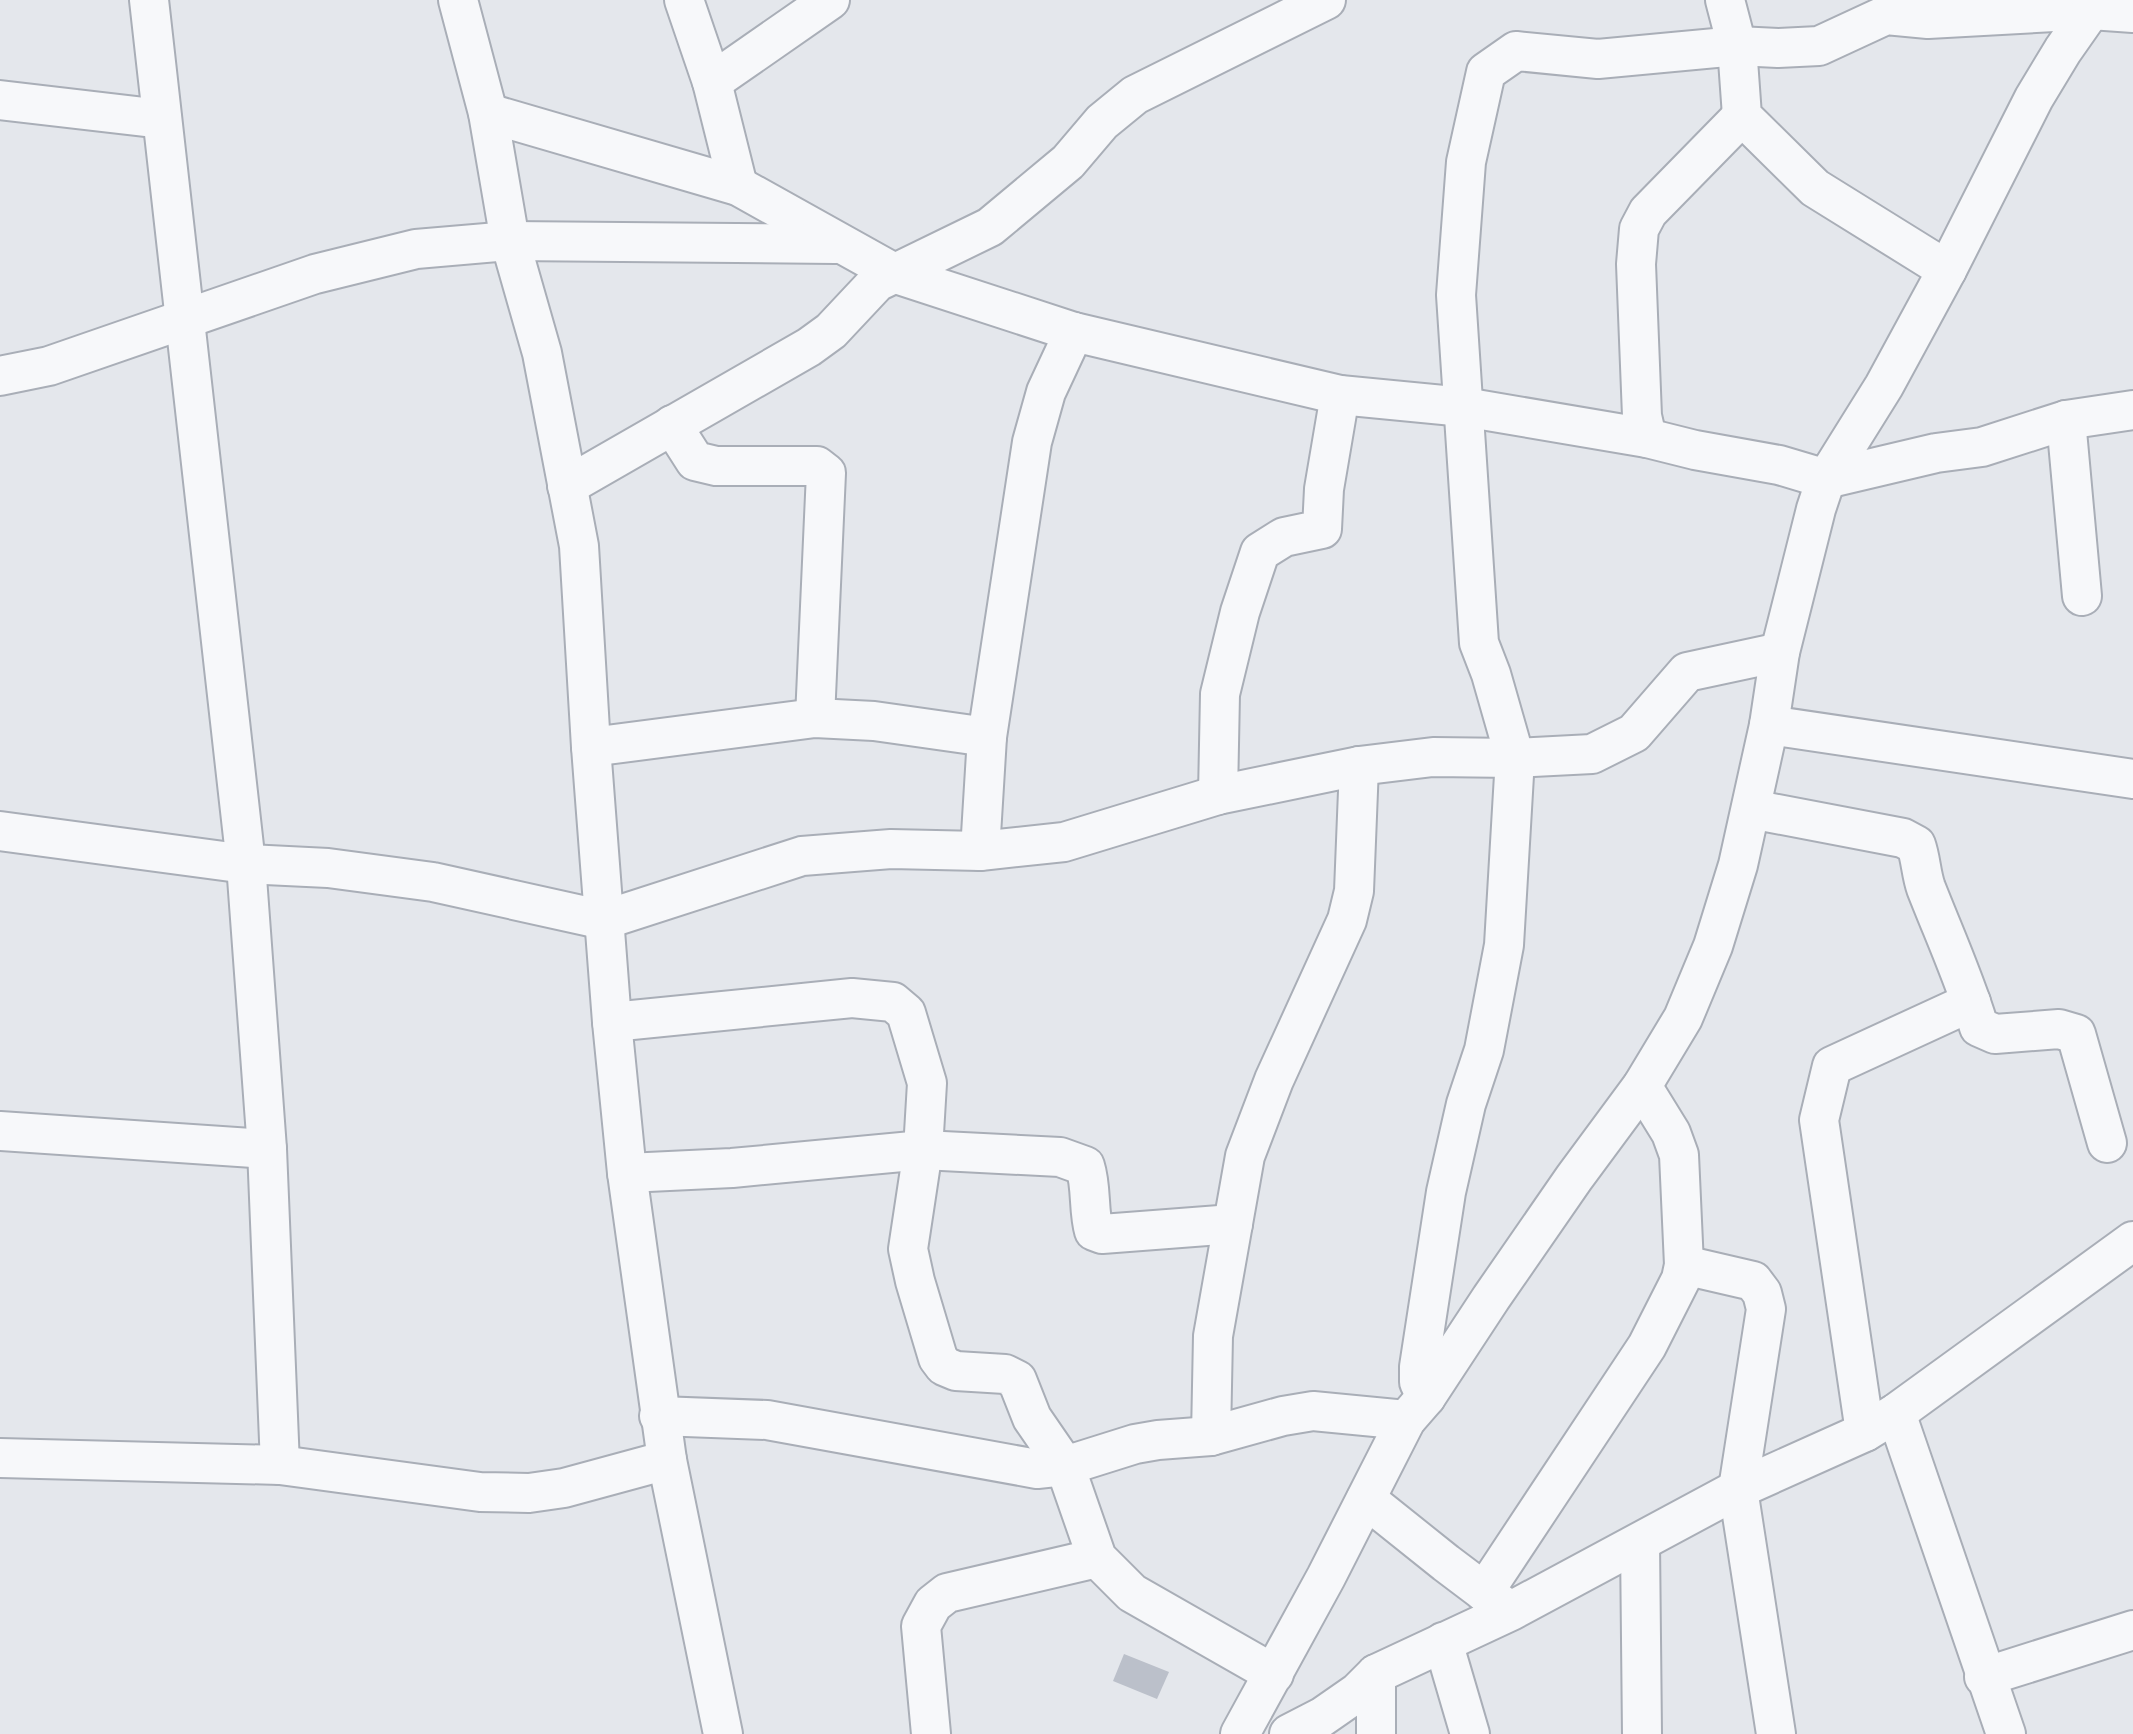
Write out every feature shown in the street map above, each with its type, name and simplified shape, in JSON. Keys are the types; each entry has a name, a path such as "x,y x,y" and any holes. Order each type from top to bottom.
{"street":[{"path":"149,0 246,864 267,1149 279,1465"},
{"path":"684,0 712,82 738,186"},
{"path":"712,82 830,0"},
{"path":"568,486 809,347 831,331 877,282 990,227 1068,162 1102,121 1135,95 1326,0"},
{"path":"1725,0 1738,46 1742,116 1815,188 1947,270"},
{"path":"464,4 488,113 510,241 542,353 579,546 604,920 627,1173 659,1416 723,1734"},
{"path":"1416,1408 1419,1367 1446,1192 1466,1104 1484,1050 1504,945 1515,758 1479,643 1456,295 1466,162 1486,72 1516,51 1598,59 1738,46 1819,46 1885,8 1928,19 2091,10 2133,12"},
{"path":"1240,1734 1416,1408 1498,1287 1642,1086 1683,1018 1713,946 1738,865 1769,725 1780,652 1826,479 1884,386 1947,270 2034,98 2091,10"},
{"path":"0,100 162,119"},
{"path":"488,113 738,186 896,274 1074,332 1340,395 1464,407 1647,438 1695,450 1779,465 1826,479 1936,453 1982,447 2066,420 2133,410"},
{"path":"1647,438 1642,416 1639,345 1636,264 1639,229 1648,212 1742,116"},
{"path":"0,376 49,366 315,274 416,249 510,241 843,244"},
{"path":"980,851 987,737 1032,442 1046,392 1074,332"},
{"path":"1218,795 1220,694 1240,612 1260,552 1284,537 1322,529 1324,489 1340,395"},
{"path":"2066,420 2081,596"},
{"path":"672,425 695,461 716,466 817,466 826,474 815,718"},
{"path":"0,831 246,864 328,868 433,883 604,920 803,856 891,849 980,851 1064,842 1218,795 1359,766 1433,757 1515,758 1592,754 1633,733 1687,672 1780,652"},
{"path":"591,747 815,718 874,721 987,737"},
{"path":"1769,725 2133,779"},
{"path":"1211,1436 1213,1336 1245,1156 1274,1080 1348,920 1355,880 1359,766"},
{"path":"1751,809 1903,838 1916,845 1922,861 1925,883 1979,1027 1995,1034 2059,1029 2077,1034 2107,1143"},
{"path":"612,1022 852,998 893,1002 906,1013 927,1083 923,1150 908,1249 938,1357 944,1366 956,1371 1005,1374 1017,1380 1032,1418 1065,1466 1097,1558 1132,1593 1274,1674"},
{"path":"1971,1002 1832,1066 1819,1120 1880,1422 1984,1677 2000,1731"},
{"path":"1497,1601 1647,1346 1681,1279 1684,1265 1679,1155 1671,1133 1642,1086"},
{"path":"0,1131 267,1149"},
{"path":"627,1173 732,1168 923,1150 1059,1157 1085,1167 1090,1182 1094,1231 1102,1234 1233,1224"},
{"path":"1289,1734 1322,1717 1357,1692 1376,1674 1443,1642 1497,1601 1640,1543 1738,1489 1880,1422 2133,1241"},
{"path":"1684,1265 1753,1281 1762,1293 1766,1309 1738,1489 1776,1734"},
{"path":"659,1416 766,1420 1037,1469 1065,1466 1135,1444 1211,1436 1283,1416 1313,1411 1416,1408"},
{"path":"0,1458 279,1465 480,1492 529,1493 564,1488 667,1460"},
{"path":"1366,1499 1497,1601"},
{"path":"1640,1543 1642,1734"},
{"path":"931,1734 921,1626 933,1604 947,1593 1097,1558"},
{"path":"1984,1677 2133,1630"},
{"path":"1443,1642 1470,1734"},
{"path":"1376,1674 1376,1734"}],"building":[{"path":"1124,1654 1169,1672 1157,1699 1113,1681"}]}
